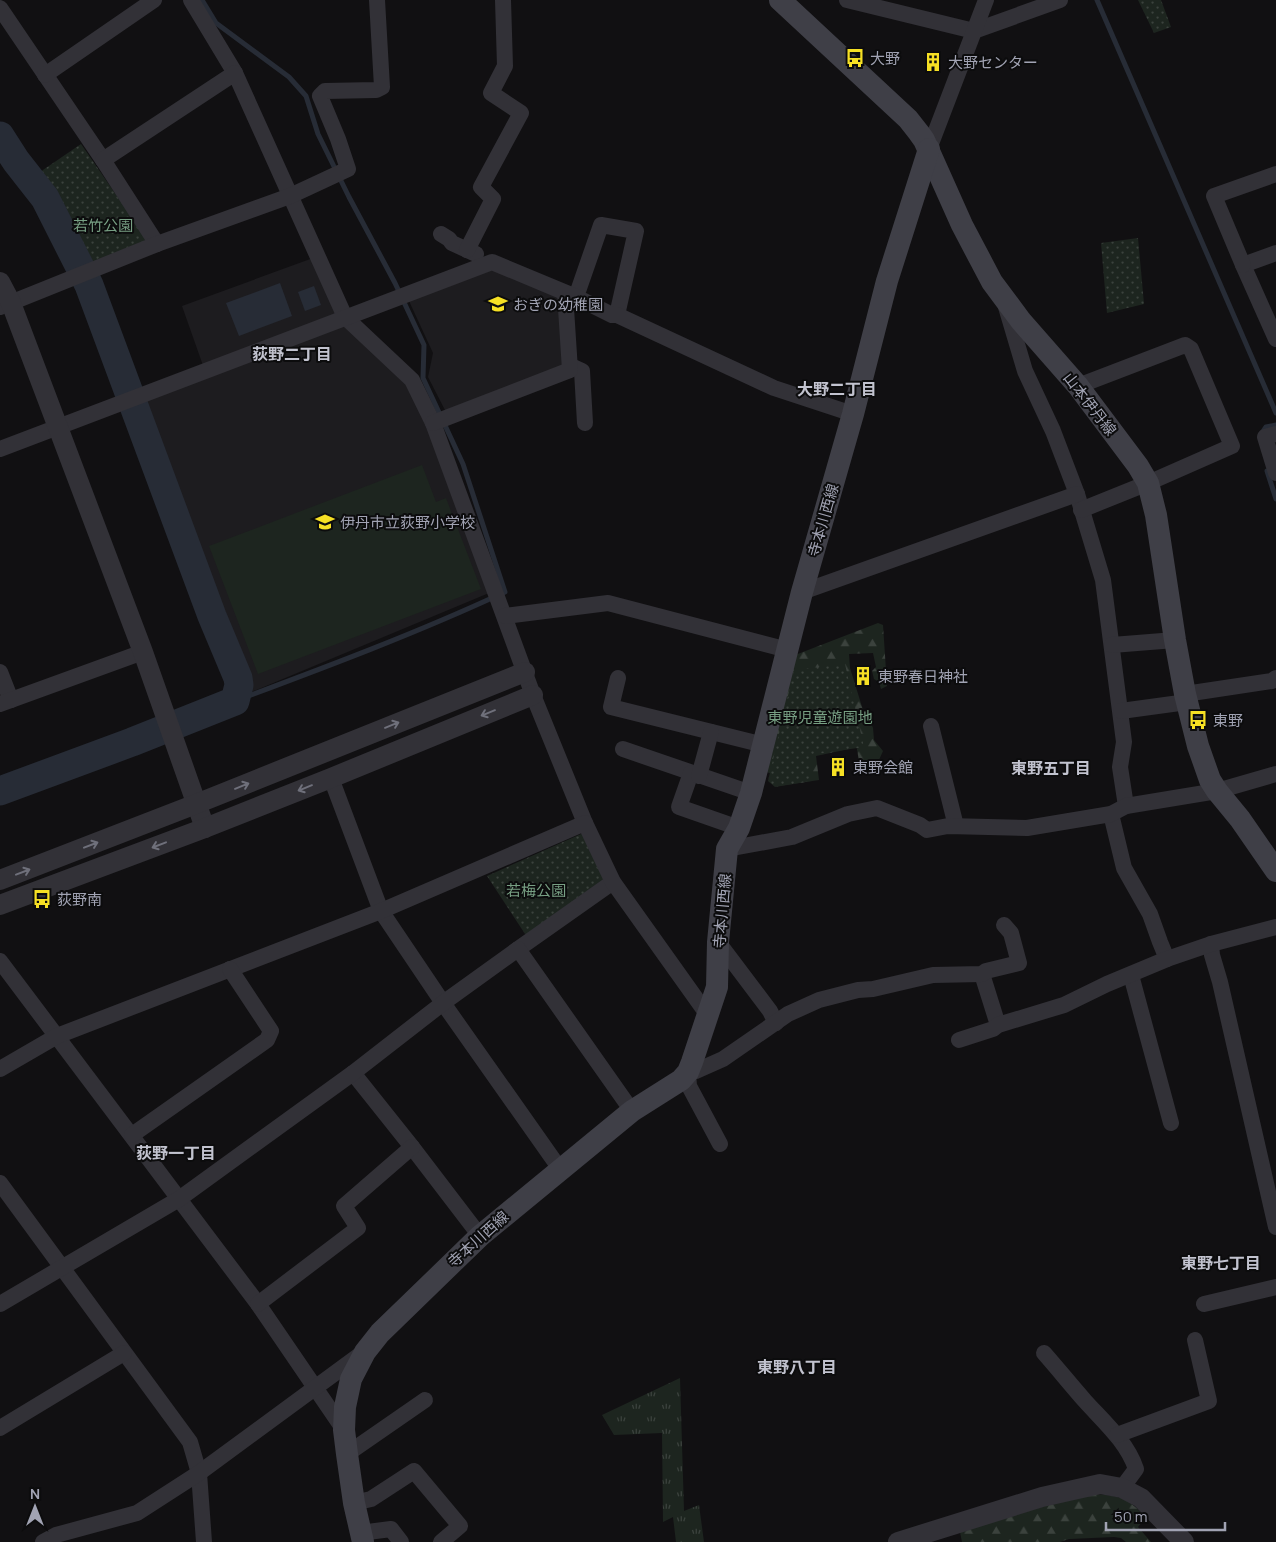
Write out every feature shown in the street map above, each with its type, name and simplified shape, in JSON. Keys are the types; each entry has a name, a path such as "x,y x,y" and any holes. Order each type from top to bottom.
{"main road":[{"name":"山本伊丹線","path":"780,0 908,119 919,132 929,149 972,245 1003,298 1078,386 1138,466 1148,483 1160,540 1186,698 1198,746 1208,774 1217,791 1240,819 1276,871"},
{"name":"寺本川西線","path":"361,1537 354,1503 344,1430 347,1394 355,1369 365,1352 380,1333 480,1236 632,1111 681,1080 688,1072 716,987 718,942 727,849 739,828 751,793 802,592 853,414 887,281 929,149"}],"street":[{"path":"46,75 154,0"},
{"path":"191,0 235,73 345,317 412,380 433,423 533,695 585,823 613,882 707,1014"},
{"path":"5,305 157,244 290,196 348,169 320,96 325,91 376,90 382,87 377,0"},
{"path":"467,250 493,199 476,184 521,113 491,93 505,66 503,0"},
{"path":"847,0 974,31 1060,0"},
{"path":"929,149 986,0"},
{"path":"0,8 103,160 157,244"},
{"path":"103,160 235,73"},
{"path":"1276,174 1214,196 1276,339"},
{"path":"433,423 570,370 570,295 601,225 636,231 617,315"},
{"path":"441,234 452,243 492,262 612,315 617,315 774,388 853,414"},
{"path":"1243,265 1276,253"},
{"path":"0,449 492,262"},
{"path":"0,282 5,305 58,428 143,652 205,828"},
{"path":"1003,298 1025,371 1053,431 1079,502 1103,580 1121,711 1124,742 1120,767 1126,806"},
{"path":"802,592 1079,502 1148,483 1232,446 1191,349 1184,345 1078,386"},
{"path":"571,366 582,371 585,423"},
{"path":"1276,434 1265,437 1276,473"},
{"path":"505,616 608,603 788,650"},
{"path":"1112,645 1175,640"},
{"path":"0,672 5,702 143,652"},
{"path":"0,880 196,804 525,672"},
{"path":"618,678 611,707 764,744"},
{"path":"1121,711 1272,681 1276,678"},
{"path":"0,905 205,828 533,695"},
{"path":"931,726 932,752 956,826"},
{"path":"711,732 695,775 679,806 739,828"},
{"path":"623,749 751,793"},
{"path":"727,849 792,837 848,814 877,808 920,825 927,830 948,826 1027,828 1111,814 1126,806 1217,791 1276,774"},
{"path":"331,778 381,911 443,1003 560,1169"},
{"path":"1111,814 1124,868 1150,914 1167,960"},
{"path":"0,1069 56,1036 381,911 585,823"},
{"path":"0,1304 179,1199 353,1073 443,1003 613,882"},
{"path":"720,1144 689,1086 688,1072 696,1071 723,1058 788,1014 819,1000 933,975 982,974 986,971 1019,963 1011,933 1004,925"},
{"path":"959,1040 993,1029 998,1025 1064,1005 1107,984 1211,944 1276,927"},
{"path":"718,942 770,1011 776,1023"},
{"path":"1211,944 1276,1227"},
{"path":"518,949 632,1111"},
{"path":"0,961 258,1304 344,1430"},
{"path":"132,1135 268,1040 271,1031 230,969"},
{"path":"982,974 998,1025"},
{"path":"1130,975 1154,1042 1157,1097 1171,1123"},
{"path":"353,1073 412,1146 480,1236"},
{"path":"258,1304 358,1228 344,1206 412,1146"},
{"path":"1,1185 190,1442 198,1473 204,1542"},
{"path":"1204,1304 1276,1287"},
{"path":"1117,1435 1209,1401 1195,1340"},
{"path":"43,1542 56,1535 137,1513 198,1473 365,1352"},
{"path":"0,1428 124,1353"},
{"path":"1044,1353 1117,1435 1132,1457 1136,1469 1122,1488"},
{"path":"347,1454 425,1400"},
{"path":"354,1503 371,1499 414,1471 460,1526 441,1542"},
{"path":"898,1542 1042,1497 1100,1484 1122,1488 1141,1498 1184,1542"},
{"path":"361,1537 391,1529 401,1542"}],"shaded area":[{"name":"伊丹市立荻野小学校","path":"313,258 336,308 406,381 427,424 489,593 249,693 140,402 206,374 182,306"},
{"path":"497,268 562,296 567,365 447,414 428,377 433,353 409,301"},
{"path":"280,283 292,316 239,336 226,303"},
{"path":"314,286 321,305 305,311 298,292"}],"green space":[{"path":"1138,0 1161,0 1171,27 1154,33"},
{"name":"若竹公園","path":"81,144 146,238 143,244 92,264 40,172"},
{"path":"1138,238 1144,304 1107,313 1101,243"},
{"path":"422,465 436,502 446,498 481,589 258,674 209,546"},
{"name":"東野児童遊園地","path":"878,623 883,625 887,686 881,689 879,682 874,679 872,671 876,667 873,653 849,654 850,668 863,710 873,728 874,740 883,751 878,762 880,768 861,772 856,744 849,749 816,756 819,780 779,786 780,776 766,772 790,657"},
{"name":"東野児童遊園地","path":"845,664 864,747 810,755 811,781 775,787 768,781 794,670"},
{"name":"若梅公園","path":"581,834 587,836 604,881 527,937 487,876"},
{"path":"680,1378 684,1511 699,1505 704,1542 676,1542 673,1517 663,1522 662,1433 614,1435 602,1415"},
{"path":"1095,1494 1118,1497 1134,1506 1146,1517 1138,1527 1151,1542 1126,1542 1121,1538 1114,1537 1069,1539 1060,1542 962,1542 960,1532 1048,1505"}],"waterway":[{"path":"202,0 216,23 289,77 306,96 318,134 395,283 424,345 423,378 463,464 505,592 405,636 235,701"},
{"path":"1097,0 1276,413"},
{"path":"0,136 16,161 45,198 89,285 212,616 238,678 239,685 235,701 0,791"},
{"path":"1262,433 1266,427 1276,425"},
{"path":"1267,471 1276,499"}],"place":[{"name":"大野","path":"855,58"},
{"name":"大野センター","path":"933,62"},
{"name":"おぎの幼稚園","path":"498,304"},
{"name":"伊丹市立荻野小学校","path":"325,522"},
{"name":"東野春日神社","path":"863,676"},
{"name":"東野","path":"1198,720"},
{"name":"東野会館","path":"838,767"},
{"name":"荻野南","path":"42,899"}],"district":[{"name":"荻野二丁目","path":"292,354"},
{"name":"大野二丁目","path":"837,389"},
{"name":"東野五丁目","path":"1051,768"},
{"name":"荻野一丁目","path":"176,1153"},
{"name":"東野七丁目","path":"1221,1263"},
{"name":"東野八丁目","path":"797,1367"}]}
